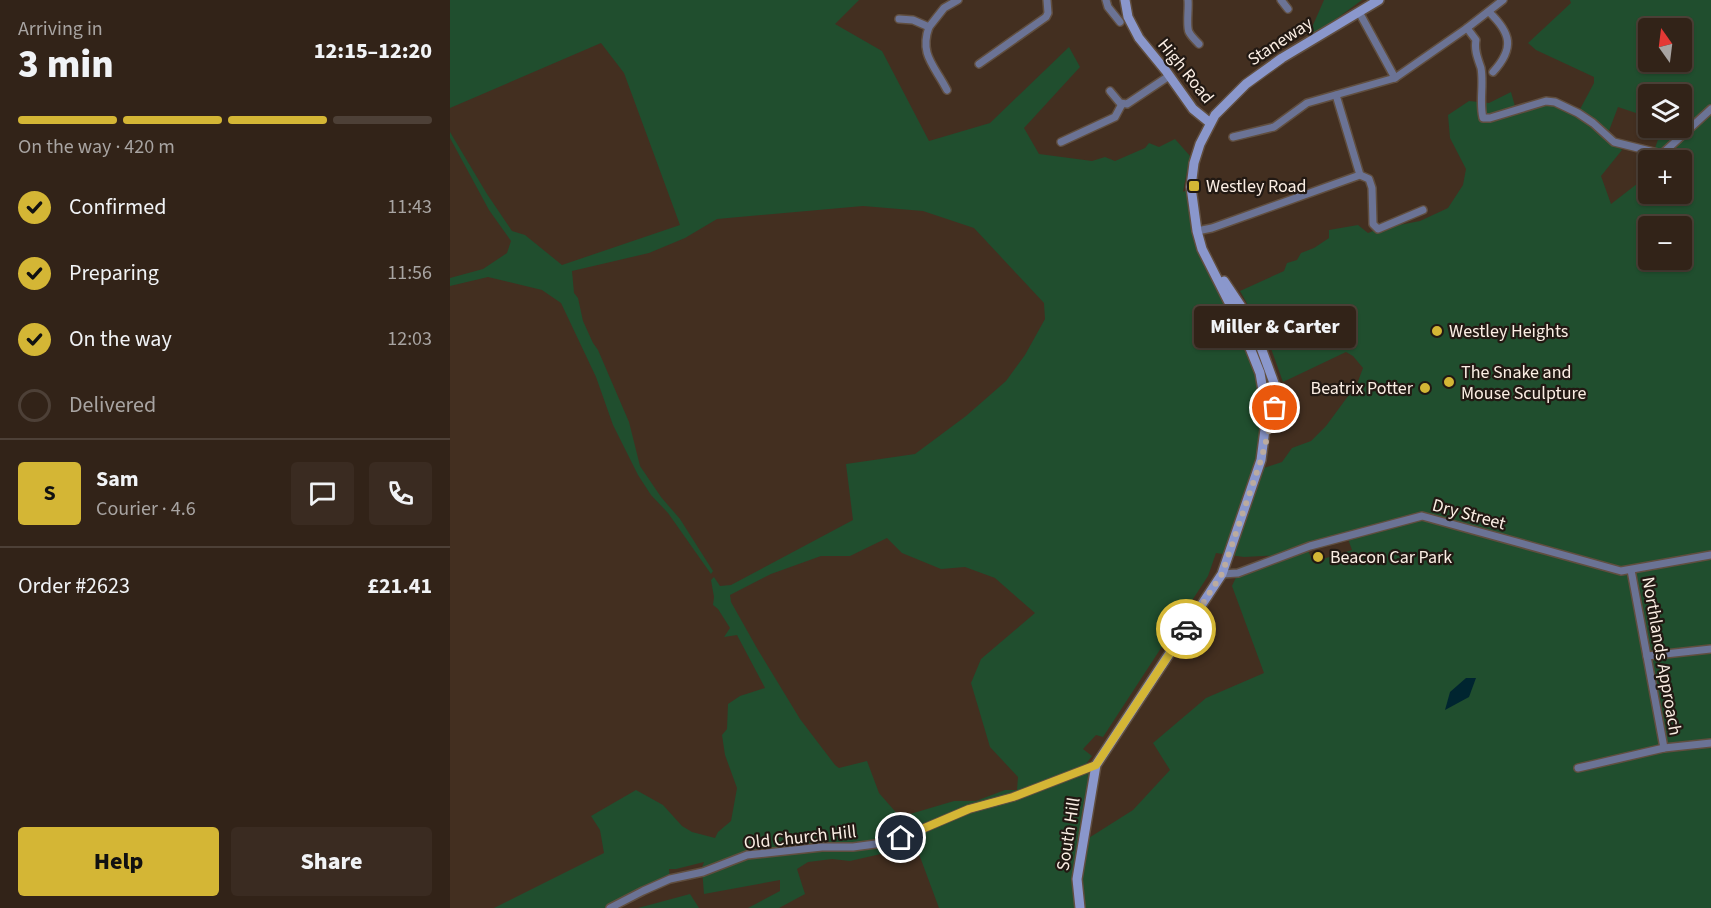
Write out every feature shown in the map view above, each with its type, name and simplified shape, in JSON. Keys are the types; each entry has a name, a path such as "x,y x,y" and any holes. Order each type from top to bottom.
{"main road":[{"name":"High Road","path":"1096,765 1222,574 1262,452 1267,414 1260,373 1242,328 1202,249 1197,231 1191,187 1198,149 1209,122 1193,109 1135,33 1128,17 1125,0"},
{"name":"Staneway","path":"1209,122 1227,101 1260,72 1379,0"},
{"name":"South Hill","path":"1080,908 1077,879 1096,765"}],"street":[{"path":"947,90 927,55 926,42 929,27 941,11 957,0"},
{"path":"979,64 1043,20 1048,13 1047,0"},
{"path":"1106,0 1108,7 1120,22"},
{"path":"1188,0 1189,33 1199,44"},
{"path":"1281,0 1288,9"},
{"path":"1233,137 1274,127 1307,103 1395,78 1503,0"},
{"path":"1359,12 1395,78"},
{"path":"1489,12 1505,30 1508,48 1505,60 1493,72"},
{"path":"898,19 913,20 929,27"},
{"path":"1467,28 1476,40 1474,46 1481,71 1481,110 1484,118 1491,118 1546,101 1555,102 1593,123 1614,142 1662,154 1711,109"},
{"path":"1122,104 1133,102 1169,76"},
{"path":"1110,91 1122,104"},
{"path":"1336,95 1360,175"},
{"path":"1061,142 1115,117 1122,104"},
{"path":"1197,231 1215,227 1360,175 1369,179 1372,188 1373,224 1378,229 1423,210"},
{"name":"Dry Street","path":"1222,574 1238,573 1310,546 1422,516 1621,571 1711,555"},
{"name":"Northlands Approach","path":"1631,570 1664,748"},
{"path":"1647,656 1711,650"},
{"path":"1578,768 1664,748 1711,742"},
{"name":"Old Church Hill","path":"610,908 670,879 703,872 747,855 822,847 853,847 901,838 969,809 1013,797 1096,765"}],"green space":[{"path":"450,0 859,0 835,24 882,51 929,141 990,123 1069,47 1080,67 1024,128 1039,154 1092,161 1105,157 1115,161 1145,148 1149,143 1159,147 1175,139 1190,156 1183,192 1191,187 1197,231 1242,328 1266,402 1256,476 1264,468 1282,462 1292,448 1311,441 1326,426 1357,384 1363,368 1353,356 1346,352 1283,382 1269,343 1240,291 1284,271 1287,263 1297,260 1301,253 1329,238 1329,230 1358,225 1368,233 1420,221 1448,208 1463,185 1466,169 1450,138 1448,115 1469,101 1489,103 1511,92 1516,110 1546,101 1578,113 1594,83 1594,77 1536,50 1528,43 1571,3 1570,0 1711,0 1711,908 939,908 916,846 850,861 832,859 808,862 797,869 805,894 779,908 748,908 780,891 780,880 704,894 702,868 704,862 669,869 670,879 608,908 494,908 604,853 600,830 591,816 636,790 663,805 682,826 692,832 715,838 718,832 731,821 737,788 725,755 722,735 727,729 728,704 740,696 765,688 737,635 724,637 730,628 713,605 711,580 714,577 720,586 731,585 853,520 846,464 915,454 966,416 1006,381 1025,355 1045,319 1044,303 974,228 923,211 863,206 717,219 685,238 649,253 572,271 574,293 578,298 583,321 629,422 640,466 661,497 680,519 713,571 711,574 638,475 613,425 596,377 561,303 542,290 488,277 450,286 450,278 483,269 507,253 511,241 489,210 450,138 450,132 512,231 525,235 562,265 680,225 624,73 601,43 450,108","holes":["1638,84 1692,84 1692,138 1659,138 1654,150 1692,150 1692,204 1638,204 1638,183 1611,204 1601,176 1622,150 1607,136 1618,107 1638,114","1347,536 1352,550 1313,562 1307,548 1238,573 1232,586 1264,673 1206,698 1153,743 1170,770 1133,810 1084,841 1092,772 1086,764 1092,756 1083,749 1096,735 1103,737 1208,576 1216,553 1244,557 1283,555","887,538 902,553 941,569 965,567 995,578 1035,613 981,659 971,683 990,747 1018,777 1017,790 1005,790 976,801 954,801 900,817 879,793 867,761 839,768 800,719 758,650 731,602 730,595 771,574 821,556 850,556"]},
{"path":"1324,0 1362,0 1306,41"},
{"path":"690,894 699,908 638,908"}],"water":[{"path":"1466,678 1476,678 1469,697 1445,710 1450,692"}],"way so far":[{"path":"1186,629 1222,574 1261,460 1275,408"}],"place":[{"name":"Westley Road","path":"1194,186"},
{"name":"Westley Heights","path":"1437,331"},
{"name":"The Snake and Mouse Sculpture","path":"1449,382"},
{"name":"Beatrix Potter","path":"1425,388"},
{"name":"Miller & Carter","path":"1275,408"},
{"name":"Beacon Car Park","path":"1318,557"}],"route":[{"path":"901,838 969,809 1065,779 1096,765 1186,629"}]}
